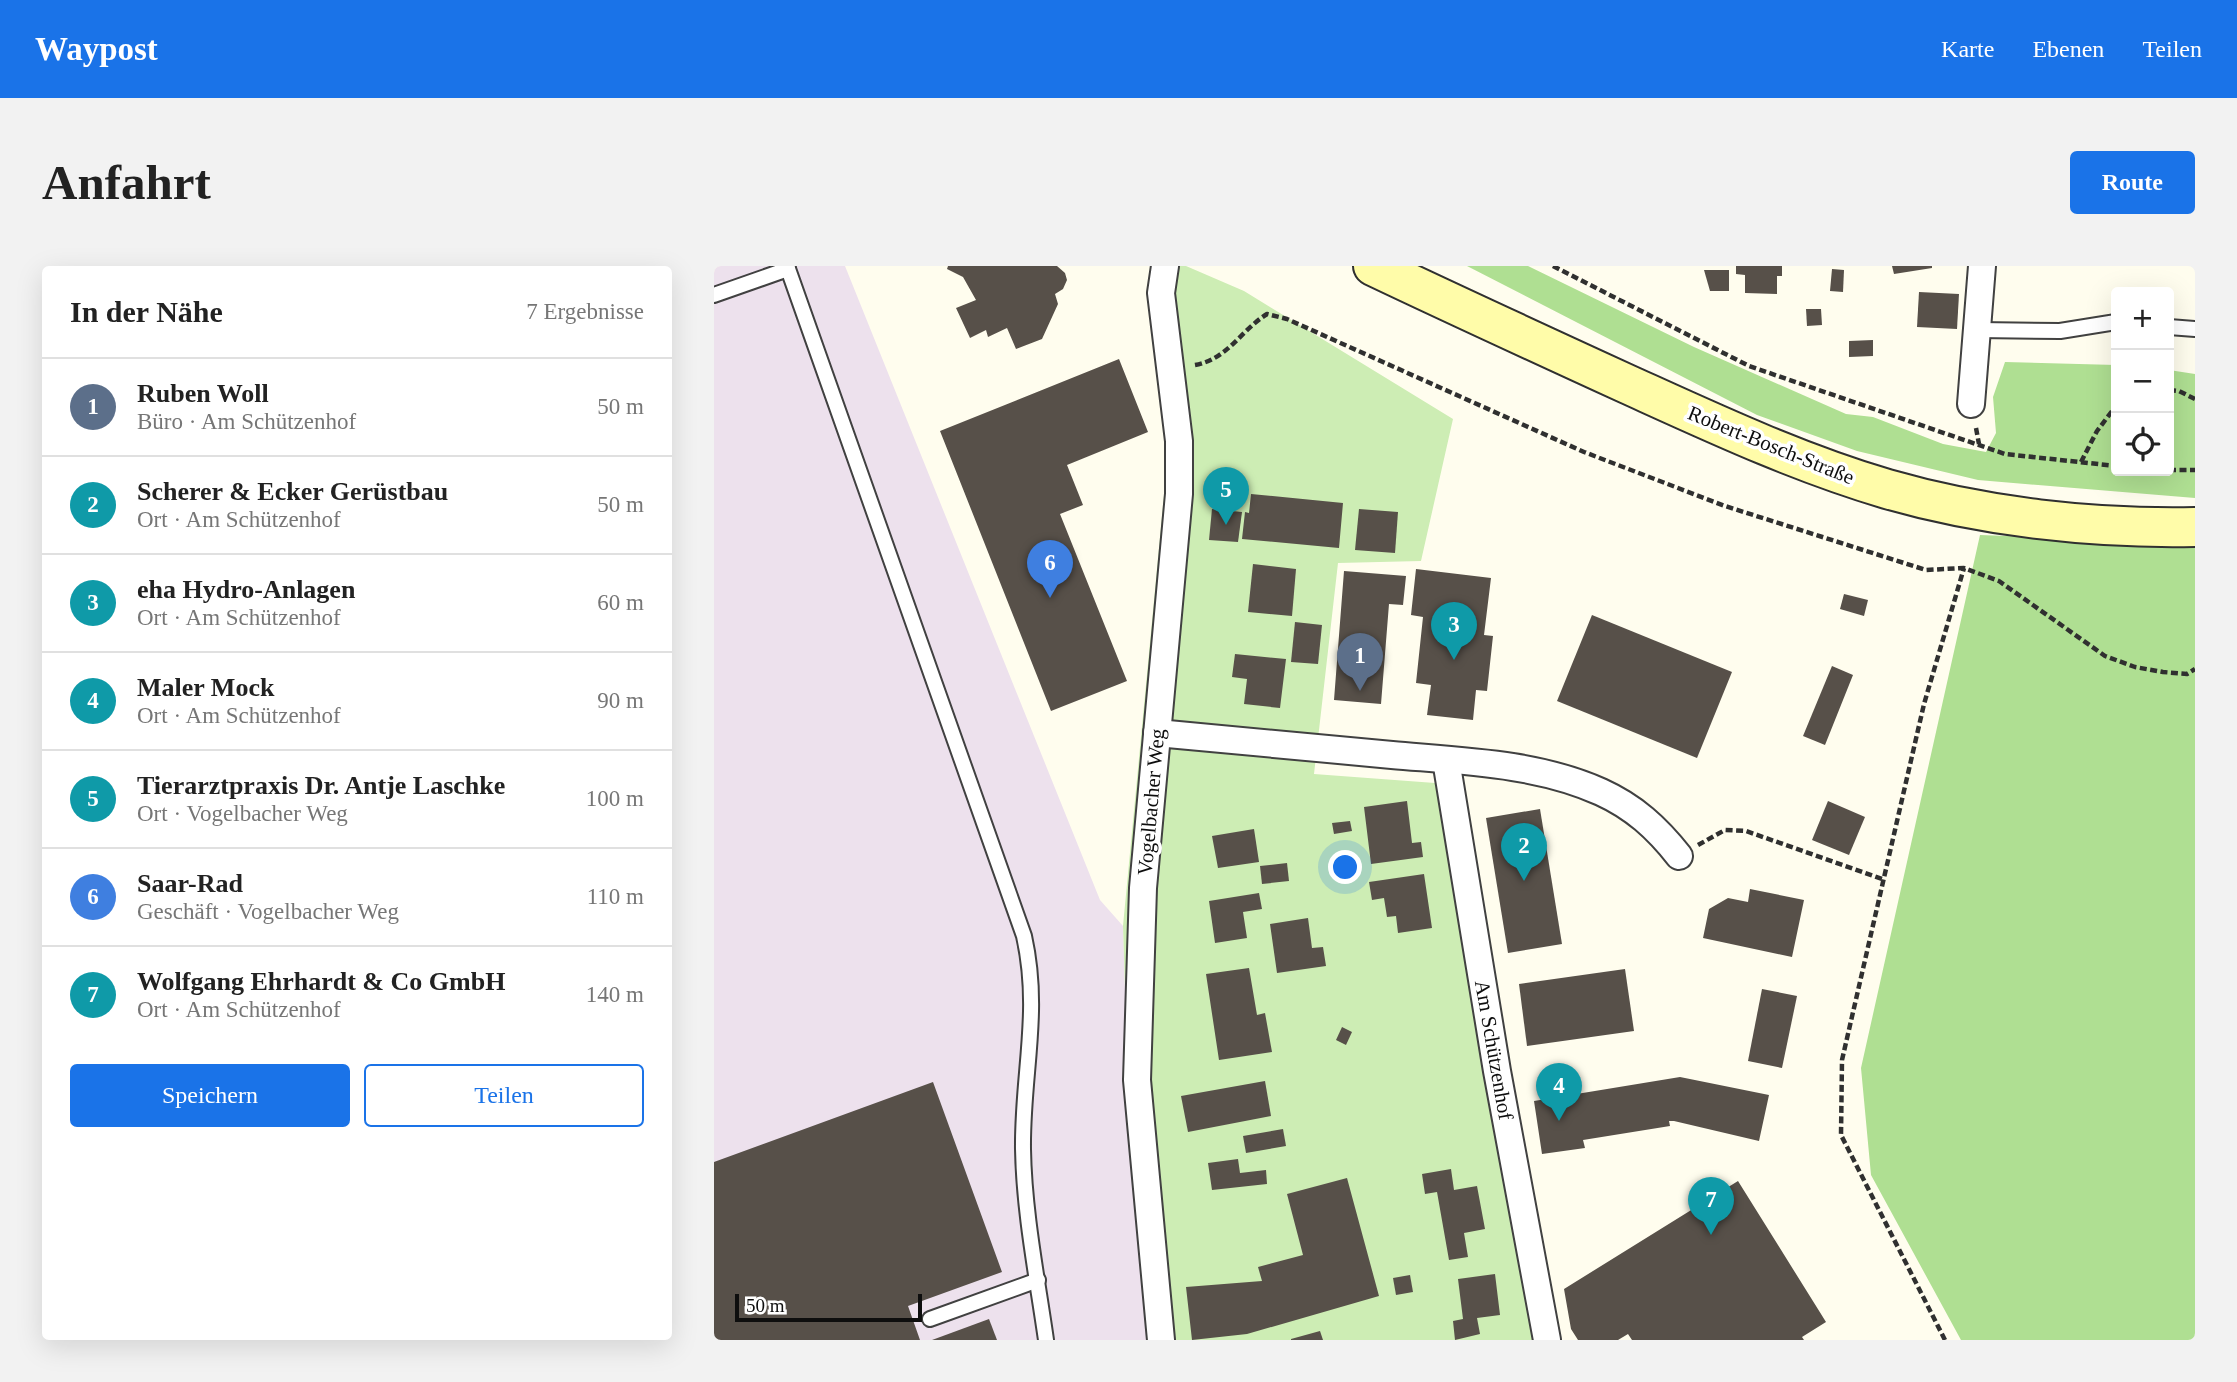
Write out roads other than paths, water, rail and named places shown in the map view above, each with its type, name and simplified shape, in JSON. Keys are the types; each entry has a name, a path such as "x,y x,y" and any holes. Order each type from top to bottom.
{"main road":[{"name":"Robert-Bosch-Straße","path":"1373,266 1724,430 1820,468 1890,489 1984,510 2074,522 2195,527"}],"street":[{"name":"Vogelbacher Weg","path":"1161,1340 1137,1080 1143,888 1179,494 1179,441 1161,293 1165,266"},
{"path":"1972,404 1982,266"},
{"path":"1157,733 1446,760 1512,768 1564,779 1601,792 1644,818 1659,831 1679,856"},
{"name":"Am Schützenhof","path":"1446,760 1497,1071 1547,1340"}],"lane":[{"path":"714,295 787,268 1024,936 1031,968 1033,1021 1023,1146 1045,1340"},
{"path":"1978,330 2060,331 2111,322"},
{"path":"2174,327 2195,329"},
{"path":"930,1319 1038,1280"}],"place":[{"name":"Tierarztpraxis Dr. Antje Laschke","path":"1226,525"},
{"name":"Saar-Rad","path":"1050,598"},
{"name":"eha Hydro-Anlagen","path":"1454,660"},
{"name":"Ruben Woll","path":"1360,691"},
{"name":"Scherer & Ecker Gerüstbau","path":"1524,881"},
{"name":"Maler Mock","path":"1559,1121"},
{"name":"Wolfgang Ehrhardt & Co GmbH","path":"1711,1235"}]}
